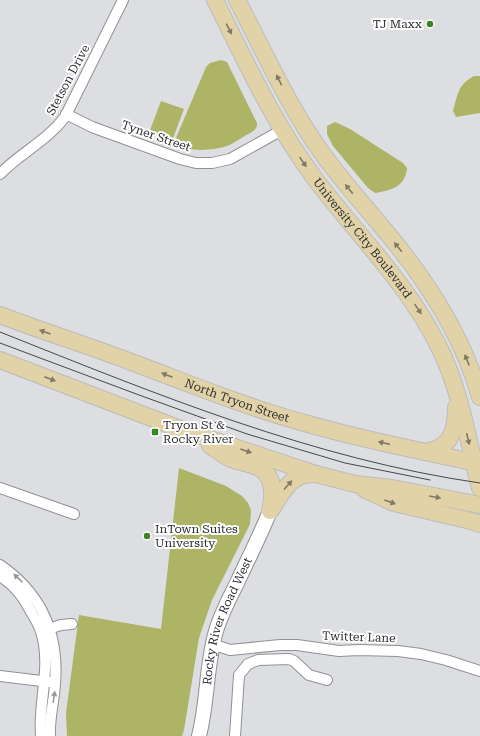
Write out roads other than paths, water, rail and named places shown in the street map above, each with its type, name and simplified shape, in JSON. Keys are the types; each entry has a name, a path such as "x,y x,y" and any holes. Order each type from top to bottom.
{"main road":[{"name":"University City Boulevard","path":"215,0 262,94 282,130 313,177 393,274 422,314 441,350 456,389 477,463 480,488"},
{"name":"University City Boulevard","path":"237,0 294,108 321,151 340,178 408,259 440,304 458,337 480,397"},
{"name":"North Tryon Street","path":"0,315 249,405 310,425 422,452 477,463"},
{"path":"0,360 183,430 316,474 355,484 392,488 480,505"},
{"path":"422,452 439,448 447,443 452,434 456,417 456,389"},
{"path":"183,430 230,458 256,466 265,472 271,483 273,492 270,511"},
{"path":"270,511 286,487 294,479 305,474 316,474"},
{"path":"355,484 385,500 394,503 480,524"}],"street":[{"name":"Stetson Drive","path":"0,174 51,133 66,114 123,0"},
{"name":"Tyner Street","path":"66,114 80,122 114,135 180,159 196,163 212,163 230,159 282,130"},
{"path":"0,488 74,514"},
{"name":"Rocky River Road West","path":"199,736 204,717 212,644 217,628 270,511"},
{"path":"0,565 15,575 34,597 55,652 55,682 50,716 50,736"},
{"path":"0,576 8,581 24,599 46,630 46,658 40,726 41,736"},
{"path":"46,630 61,625 72,624"},
{"name":"Twitter Lane","path":"212,644 230,650 297,644 339,651 398,651 421,654 446,660 480,672"},
{"path":"235,736 239,675 248,664 258,660 289,659 294,661 310,675 327,680"},
{"path":"0,676 55,682"}],"tram line":[{"path":"0,332 176,401 296,441 356,458 418,472 480,483"},
{"path":"0,343 247,434 345,463 430,480"}],"place":[{"name":"TJ Maxx","path":"430,24"},
{"name":"Tryon St & Rocky River","path":"155,432"},
{"name":"InTown Suites University","path":"147,536"}]}
